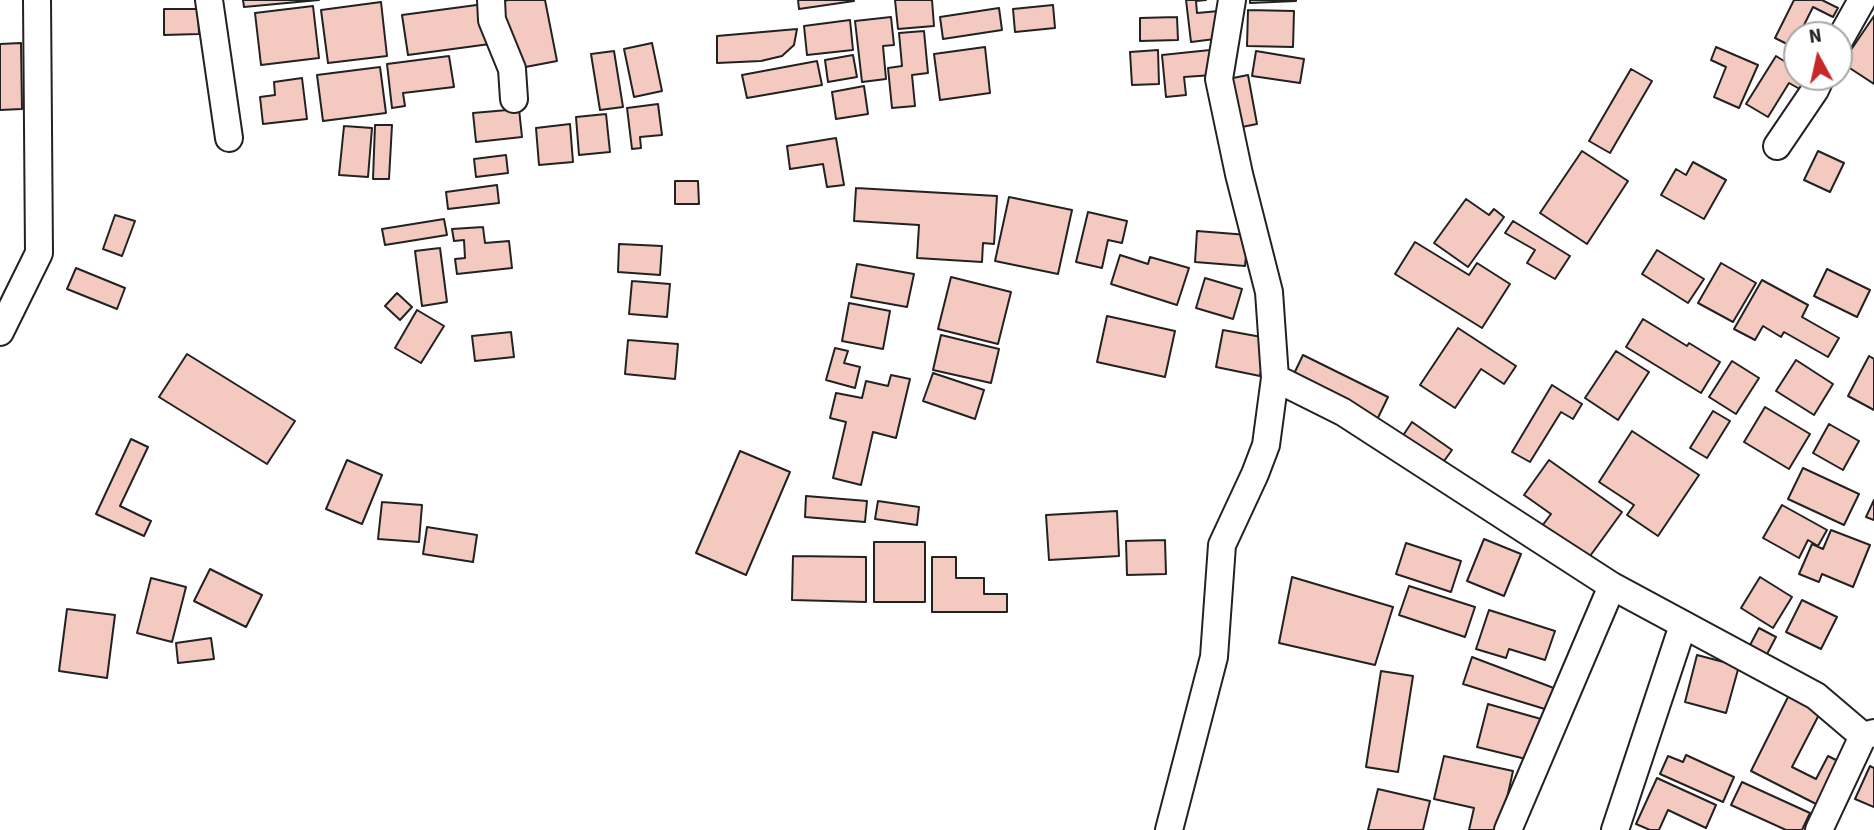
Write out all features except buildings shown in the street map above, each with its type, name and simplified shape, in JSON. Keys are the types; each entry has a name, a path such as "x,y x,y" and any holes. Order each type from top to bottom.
{"street":[{"path":"0,332 39,253 37,0"},
{"path":"209,0 229,138"},
{"path":"491,0 492,20 512,69 514,99"},
{"path":"1169,830 1214,657 1222,545 1266,445 1275,378 1269,292 1239,174 1219,79 1232,0"},
{"path":"1850,21 1862,0"},
{"path":"1777,146 1814,91"},
{"path":"1275,378 1343,412 1612,586 1816,696 1868,734 1819,830"},
{"path":"1508,830 1612,586"},
{"path":"1615,830 1683,625"}]}
